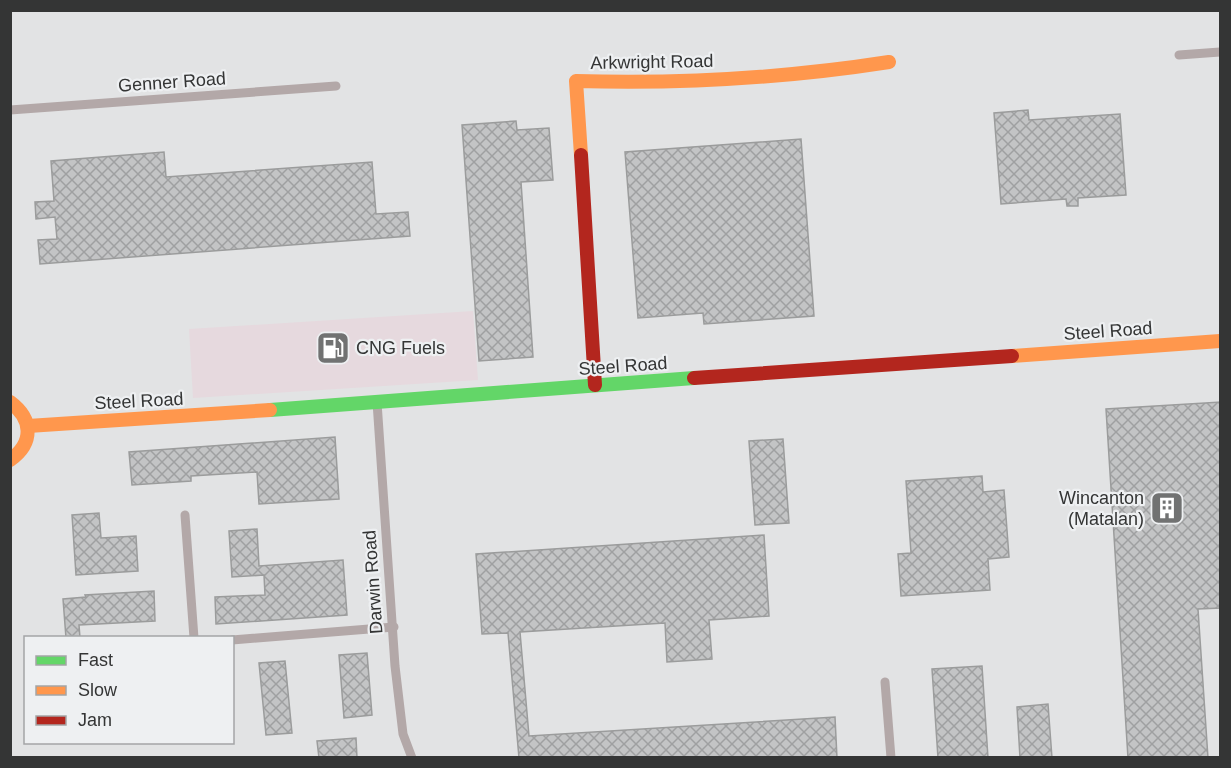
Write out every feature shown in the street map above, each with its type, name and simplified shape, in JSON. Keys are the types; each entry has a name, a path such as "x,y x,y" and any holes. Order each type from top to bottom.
{"main road":[{"name":"Arkwright Road","path":"595,385 576,81 651,83 824,72 889,62"},
{"name":"Steel Road","path":"28,426 1221,341"},
{"path":"10,402 24,414 28,426 28,438 24,448 10,460"}],"street":[{"path":"1179,55 1221,52"},
{"name":"Genner Road","path":"10,110 336,86"},
{"name":"Darwin Road","path":"377,402 395,666 403,734 412,758"},
{"path":"185,515 194,636"},
{"path":"234,640 394,627"},
{"path":"885,682 891,758"}],"shaded area":[{"name":"CNG Fuels","path":"473,311 478,380 193,398 189,329"}],"building":[{"path":"1028,110 1029,120 1120,114 1126,195 1078,198 1078,206 1067,206 1066,199 1001,204 994,113"},
{"path":"516,121 517,130 549,128 553,180 521,182 533,357 479,361 462,125"},
{"path":"801,139 814,316 704,324 703,313 638,318 625,152"},
{"path":"164,152 166,177 372,162 376,214 408,212 410,236 40,264 38,240 57,239 55,217 36,219 35,202 54,201 51,161"},
{"name":"Wincanton (Matalan)","path":"1221,402 1221,608 1198,609 1208,758 1128,758 1106,409"},
{"path":"335,437 339,499 259,504 257,472 191,476 191,481 132,485 129,452"},
{"path":"783,439 789,523 755,525 749,441"},
{"path":"982,476 983,492 1004,490 1009,557 988,559 990,590 901,596 898,554 911,553 906,481"},
{"path":"99,513 101,538 136,536 138,571 76,575 72,515"},
{"path":"257,529 259,566 343,560 347,615 216,624 215,597 265,595 264,575 232,577 229,531"},
{"path":"764,535 769,616 709,620 712,659 667,662 665,623 520,632 529,736 835,717 837,758 519,758 508,633 482,634 476,554"},
{"path":"154,591 155,621 79,625 80,636 66,636 63,599 86,597 85,595"},
{"path":"367,653 372,715 344,718 339,655"},
{"path":"285,661 292,733 266,735 259,663"},
{"path":"982,666 988,758 938,758 932,669"},
{"path":"1048,704 1052,758 1020,758 1017,707"},
{"path":"356,738 357,758 319,758 317,741"}],"traffic: fast":[{"path":"270,410 694,378"}],"traffic: slow":[{"path":"581,155 576,81 655,82 733,79 889,62"},
{"path":"1012,356 1220,341"},
{"path":"10,402 23,416 28,431 23,446 10,460"},
{"path":"28,426 270,410"}],"traffic: jam":[{"path":"581,155 595,385"},
{"path":"694,378 1012,356"}],"place":[{"name":"CNG Fuels","path":"333,348"},
{"name":"Wincanton (Matalan)","path":"1167,508"}]}
